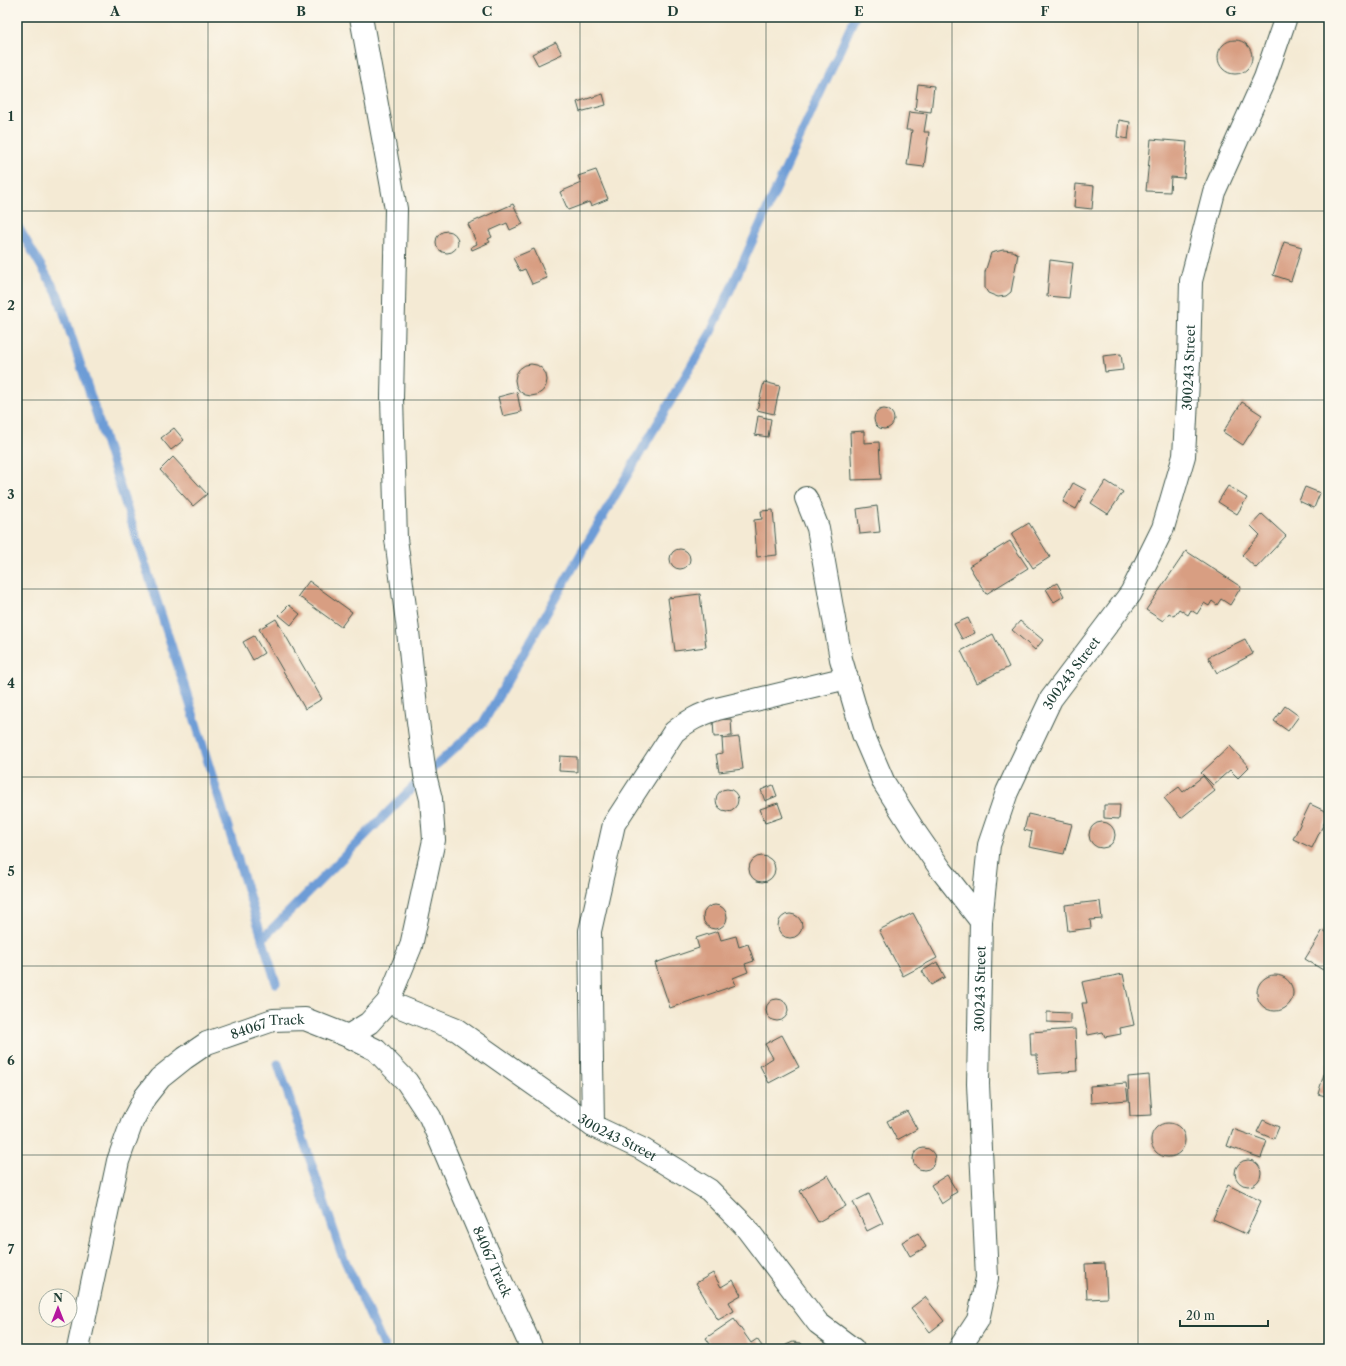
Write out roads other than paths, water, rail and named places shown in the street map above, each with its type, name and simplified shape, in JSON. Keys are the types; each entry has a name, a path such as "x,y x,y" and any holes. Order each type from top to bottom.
{"street":[{"path":"348,1036 369,1024 388,1002 411,946 434,840 431,799 425,775 396,539 392,398 396,209 361,17"},
{"name":"300243 Street","path":"959,1349 978,1320 987,1278 978,1084 981,921 989,845 1007,792 1051,699 1132,593 1163,528 1184,456 1189,362 1191,281 1214,192 1265,78 1286,17"},
{"path":"806,498 818,528 841,659 863,734 884,783 942,872 981,921"},
{"path":"593,1126 590,931 614,824 674,732 687,722 699,715 717,709 847,678"},
{"name":"300243 Street","path":"388,1002 457,1030 593,1126 642,1149 709,1190 744,1225 818,1323 853,1349"},
{"name":"84067 Track","path":"78,1349 118,1161 132,1122 145,1097 160,1078 207,1043 273,1020 305,1019 348,1036 376,1050 407,1082 430,1117 486,1250 532,1349"}],"waterway":[{"path":"263,938 425,775 483,723 710,334 855,17"},
{"path":"17,225 58,295 186,691 276,983"},
{"path":"278,1064 341,1252 385,1349"}]}
